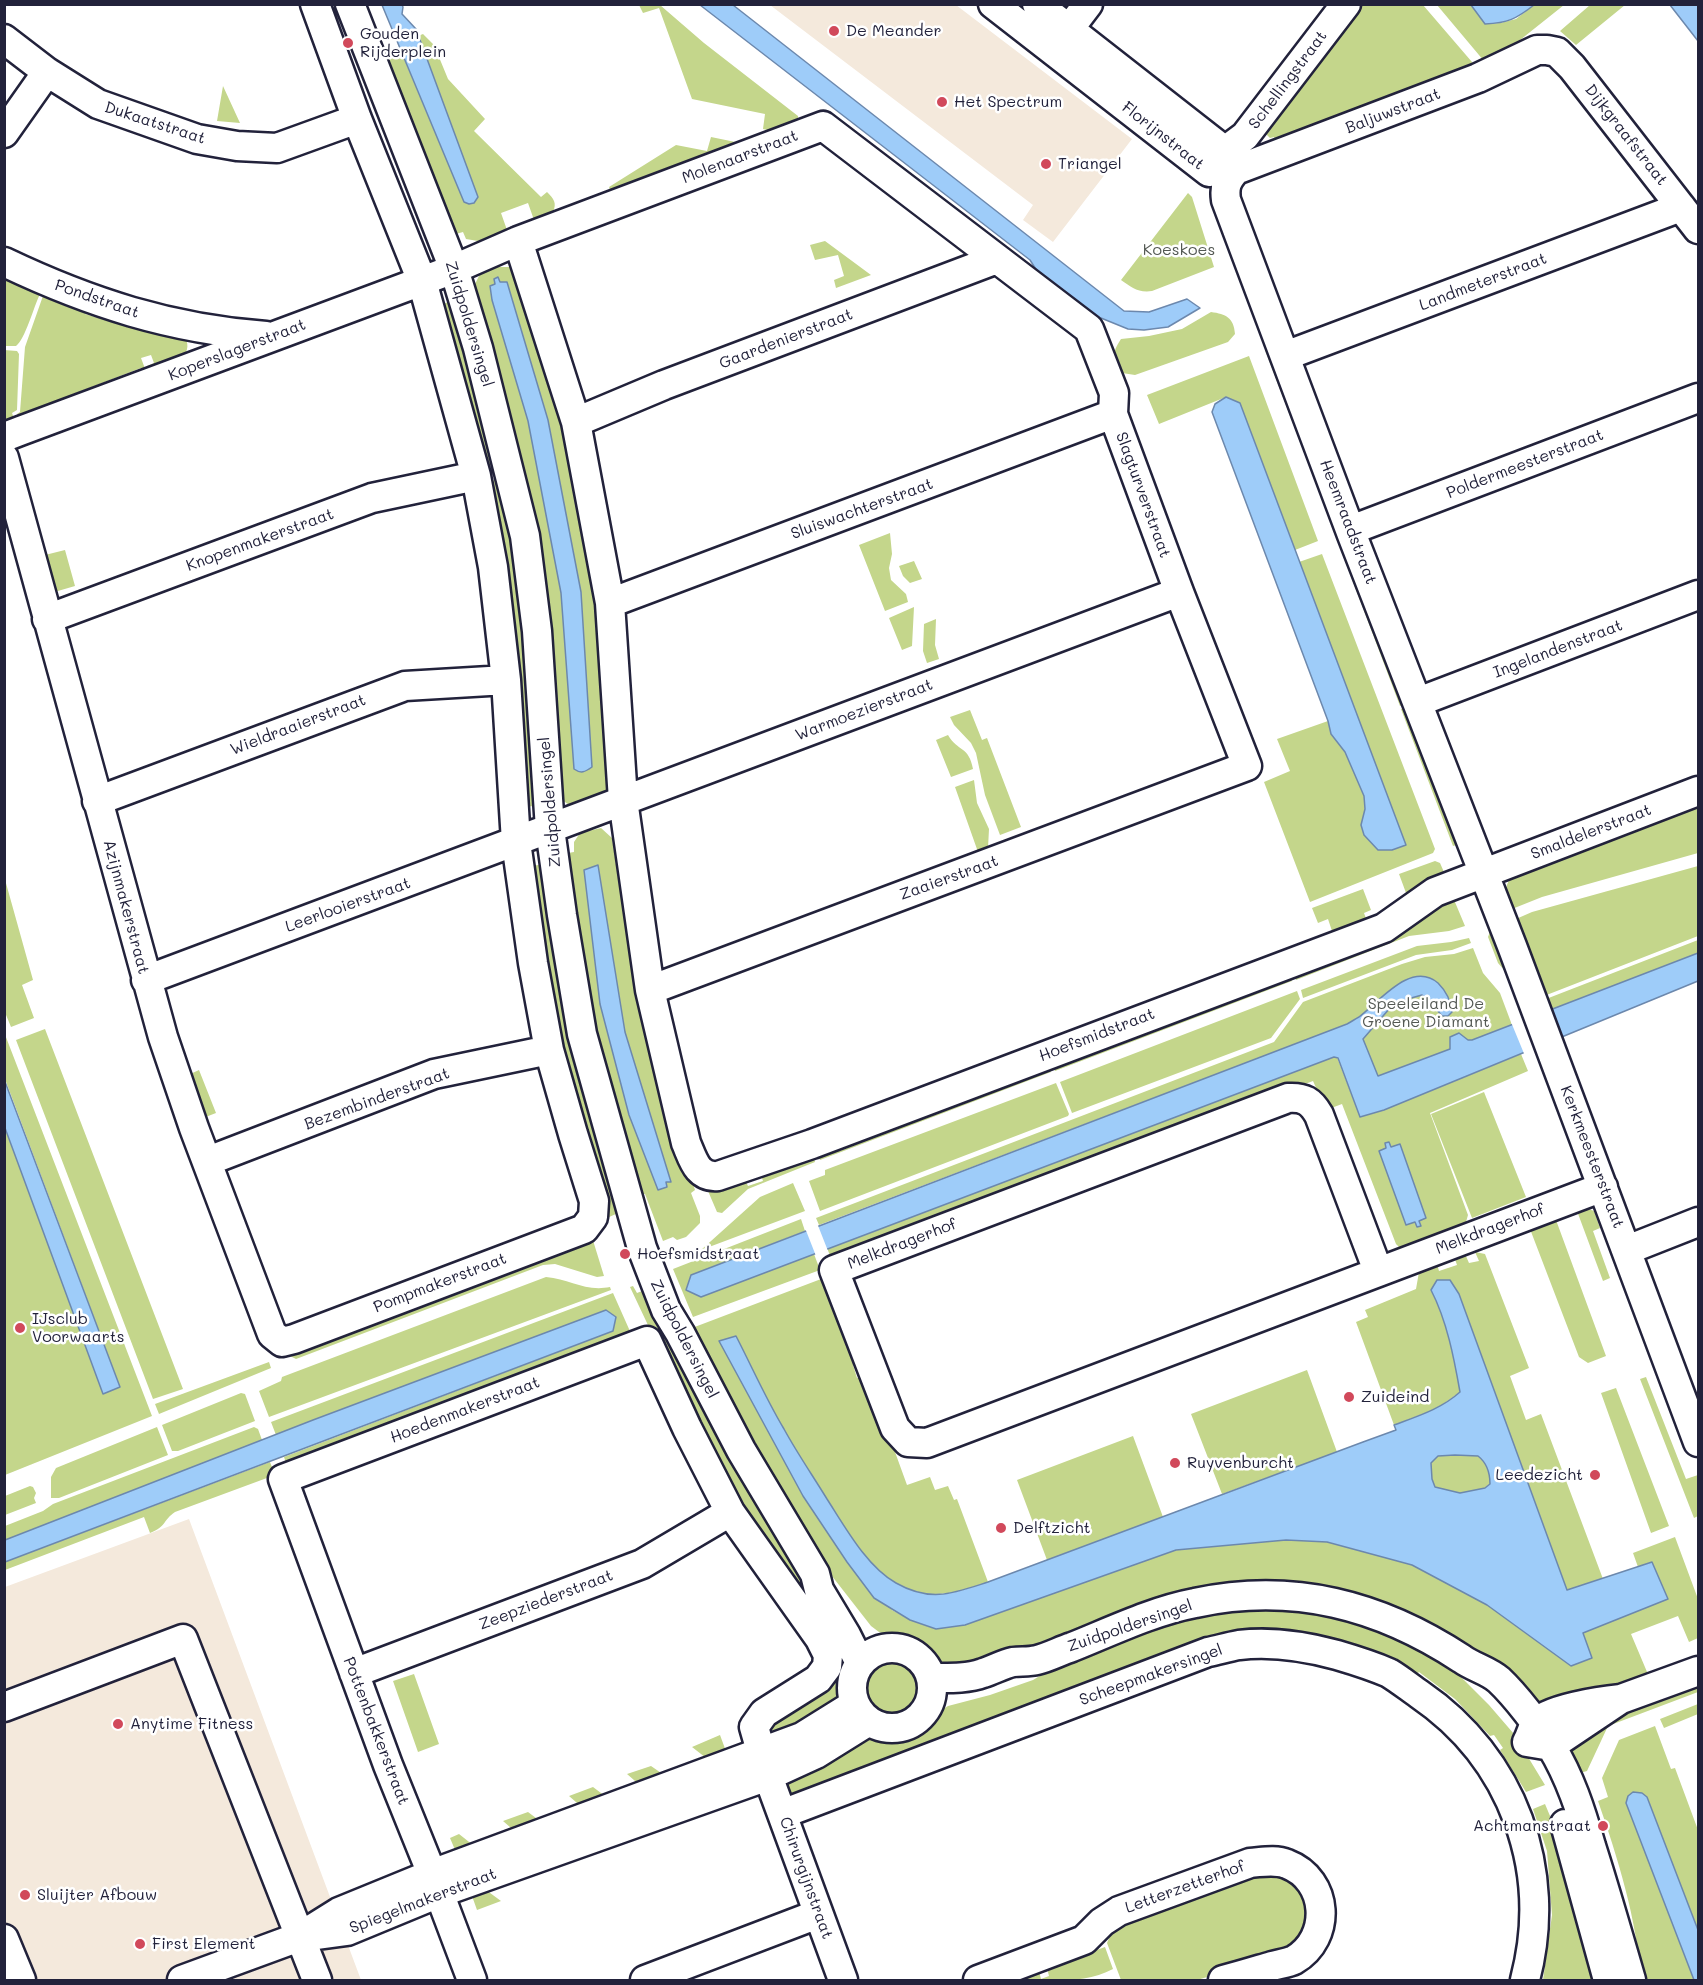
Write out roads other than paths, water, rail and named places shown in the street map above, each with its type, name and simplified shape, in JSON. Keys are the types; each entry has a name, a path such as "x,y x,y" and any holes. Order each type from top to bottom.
{"street":[{"name":"Zuidpoldersingel","path":"315,4 357,119 422,281 476,476 494,567 506,680 516,842 533,963 549,1050 594,1201 593,1217"},
{"name":"Zuidpoldersingel","path":"350,4 454,269 478,348 525,536 537,631 550,829 582,1034 648,1266 666,1310 680,1332 741,1450 816,1574 828,1583 870,1656"},
{"name":"Florijnstraat","path":"993,4 1209,172 1231,160 1037,4"},
{"path":"1069,29 1088,4"},
{"name":"Schellingstraat","path":"1231,160 1245,136 1346,4"},
{"name":"Dukaatstraat","path":"4,39 47,72 98,104 197,139 237,146 277,148 357,119"},
{"name":"Baljuwstraat","path":"1231,160 1478,78 1529,53 1547,50"},
{"name":"Dijkgraafstraat","path":"1547,50 1557,52 1572,67 1698,229"},
{"path":"4,133 47,72"},
{"name":"Molenaarstraat","path":"454,269 518,241 823,126 997,259"},
{"name":"Heemraadstraat","path":"1231,160 1224,189 1226,200 1484,874"},
{"name":"Landmeterstraat","path":"1285,356 1681,207"},
{"path":"518,241 576,422 610,603 623,800 650,990"},
{"name":"Slagturverstraat","path":"997,259 1089,329 1114,393 1113,414 1247,766"},
{"name":"Gaardenierstraat","path":"576,422 664,385 997,259"},
{"name":"Pondstraat","path":"4,262 87,298 131,313 192,328 274,336"},
{"name":"Koperslagerstraat","path":"12,435 454,269"},
{"path":"189,369 197,343 192,328"},
{"name":"Poldermeesterstraat","path":"1351,530 1698,398"},
{"name":"Sluiswachterstraat","path":"610,603 1113,414"},
{"name":"Azijnmakerstraat","path":"4,458 163,1037 194,1128 272,1334 282,1342"},
{"name":"Knopenmakerstraat","path":"48,619 372,498 476,476"},
{"name":"Warmoezierstraat","path":"550,829 1179,592"},
{"name":"Ingelandenstraat","path":"1418,702 1698,595"},
{"name":"Wieldraaierstraat","path":"97,801 405,686 506,680"},
{"name":"Zaaierstraat","path":"650,990 1247,766"},
{"name":"Smaldelerstraat","path":"1484,874 1698,791"},
{"name":"Leerlooierstraat","path":"146,980 550,829"},
{"name":"Kerkmeesterstraat","path":"1484,874 1698,1442"},
{"name":"Hoefsmidstraat","path":"650,990 686,1143 695,1166 702,1174 710,1177 718,1176 812,1144 1384,928 1435,892 1484,874"},
{"name":"Bezembinderstraat","path":"208,1161 434,1074 549,1050"},
{"name":"Melkdragerhof","path":"1378,1271 1320,1115 1312,1104 1301,1097 1288,1098 1255,1110 834,1270 895,1428 908,1442 927,1443 1603,1187"},
{"name":"Pompmakerstraat","path":"282,1342 584,1229 593,1217"},
{"path":"1627,1250 1698,1222"},
{"name":"Zuidpoldersingel","path":"647,1341 687,1428 730,1512 820,1639 828,1655 826,1667 818,1679 764,1713 754,1727 764,1764"},
{"name":"Hoedenmakerstraat","path":"283,1479 647,1341"},
{"name":"Pottenbakkerstraat","path":"283,1479 388,1765 472,1980"},
{"name":"Zeepziederstraat","path":"354,1673 642,1564 730,1512"},
{"name":"Zuidpoldersingel","path":"931,1690 1012,1662 1035,1661 1183,1606 1227,1598 1261,1595 1315,1598 1368,1612 1395,1622 1444,1646 1464,1661 1484,1690 1538,1737 1570,1782 1605,1886 1631,1980"},
{"path":"4,1707 183,1639 317,1980"},
{"name":"Scheepmakersingel","path":"782,1814 1208,1652 1238,1645 1303,1646 1350,1659 1389,1674 1456,1722 1495,1769 1512,1802 1525,1837 1531,1865 1534,1928 1525,1980"},
{"path":"896,1648 912,1652 924,1663 931,1690 923,1715 904,1727 890,1728 862,1713 852,1683 870,1656 896,1648"},
{"path":"1538,1737 1620,1699 1698,1671"},
{"name":"Spiegelmakerstraat","path":"182,1980 299,1937 347,1931 436,1883 764,1764 816,1754 862,1713"},
{"name":"Zuidpoldersingel","path":"1538,1737 1545,1774 1572,1849 1608,1980"},
{"name":"Chirurgijnstraat","path":"764,1764 843,1980"},
{"name":"Letterzetterhof","path":"978,1980 1084,1940 1102,1922 1119,1911 1250,1863 1274,1861 1287,1864 1299,1871 1313,1885 1322,1909 1319,1932 1313,1944 1294,1960 1223,1980"},
{"path":"645,1980 818,1914"},
{"path":"4,1939 21,1980"}],"water":[{"path":"382,5 402,5 402,14 416,29 478,197 474,203 464,202"},
{"path":"700,5 733,5 1124,311 1149,312 1187,299 1200,308 1168,327 1144,330 1128,329 1096,316 1037,271 1030,260"},
{"path":"1471,5 1534,5 1511,19 1500,23 1485,24"},
{"path":"1670,5 1698,5 1698,41"},
{"path":"498,277 500,282 507,282 548,420 581,592 592,767 583,772 574,769 561,593 528,421 492,300 490,286 495,284 494,279"},
{"path":"1226,397 1240,403 1406,845 1392,850 1378,850 1364,835 1361,825 1365,809 1364,796 1345,752 1331,734 1212,412 1215,404"},
{"path":"598,865 625,1032 671,1182 666,1182 667,1187 658,1190 629,1115 600,1004 584,870"},
{"path":"1698,953 1698,981 1384,1110 1360,1117 1338,1058 1334,1057 701,1297 686,1290 691,1275 1347,1024 1359,1017 1396,986 1417,976 1428,977 1438,983 1448,996 1452,1012 1448,1016 1442,1016 1422,995 1404,1000 1390,1008 1363,1039 1378,1076 1450,1049 1450,1037 1459,1033 1468,1040 1472,1040"},
{"path":"4,1079 120,1387 103,1394 5,1128"},
{"path":"1389,1142 1391,1147 1400,1144 1426,1218 1419,1221 1421,1226 1417,1227 1415,1222 1406,1225 1379,1151 1386,1148 1385,1143"},
{"path":"1437,1280 1450,1280 1459,1294 1567,1590 1652,1562 1668,1599 1583,1633 1592,1658 1571,1666 1487,1605 1412,1565 1327,1542 1286,1540 1176,1550 965,1625 936,1629 910,1620 874,1598 847,1562 803,1496 719,1341 736,1336 794,1447 866,1557 885,1576 896,1583 920,1593 942,1594 988,1582 1396,1430 1394,1425 1429,1412 1445,1403 1460,1392 1446,1327 1431,1290","holes":["1438,1456 1478,1456 1489,1472 1490,1484 1485,1488 1460,1493 1435,1487 1431,1463"]},
{"path":"606,1310 616,1317 613,1331 5,1562 5,1540 313,1420"},
{"path":"1633,1792 1642,1793 1647,1797 1698,1930 1698,1980 1694,1980 1626,1803 1628,1796"}],"place":[{"name":"De Meander","path":"834,31"},
{"name":"Gouden Rijderplein","path":"348,43"},
{"name":"Het Spectrum","path":"942,102"},
{"name":"Triangel","path":"1046,164"},
{"name":"Hoefsmidstraat","path":"625,1254"},
{"name":"IJsclub Voorwaarts","path":"20,1328"},
{"name":"Zuideind","path":"1349,1397"},
{"name":"Ruyvenburcht","path":"1175,1463"},
{"name":"Leedezicht","path":"1595,1475"},
{"name":"Delftzicht","path":"1001,1528"},
{"name":"Anytime Fitness","path":"118,1724"},
{"name":"Achtmanstraat","path":"1603,1826"},
{"name":"Sluijter Afbouw","path":"25,1895"},
{"name":"First Element","path":"140,1944"}],"park label":[{"name":"Koeskoes","path":"1179,250"},
{"name":"Speeleiland De Groene Diamant","path":"1426,1013"}]}
